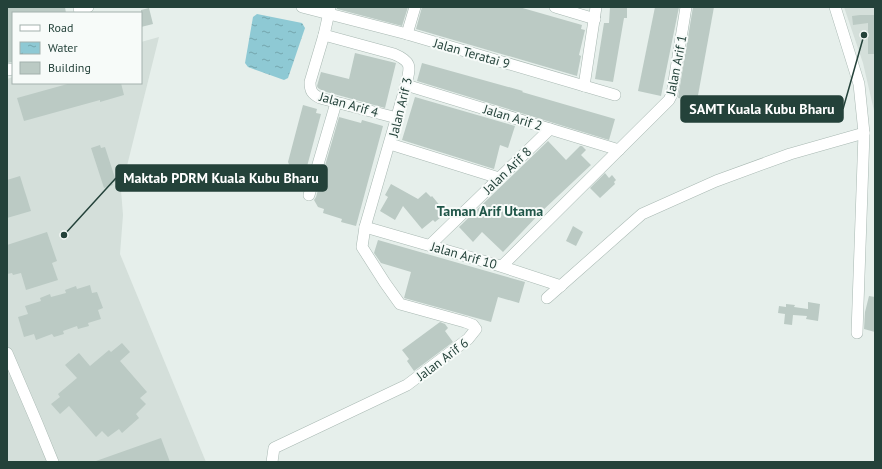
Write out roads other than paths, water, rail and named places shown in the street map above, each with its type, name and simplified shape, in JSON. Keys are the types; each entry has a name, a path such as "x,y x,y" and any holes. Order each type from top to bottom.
{"street":[{"name":"Jalan Teratai 9","path":"302,7 329,10 615,95"},
{"path":"407,34 415,7"},
{"path":"555,7 595,19"},
{"path":"584,86 596,7"},
{"name":"Jalan Arif 1","path":"502,266 669,100 672,94 686,7"},
{"path":"835,7 859,84 864,134 857,333"},
{"name":"Jalan Arif 4","path":"329,10 324,35 310,82 310,90 320,98 397,118"},
{"name":"Jalan Arif 3","path":"324,35 394,54 405,59 409,70 390,144"},
{"name":"Jalan Arif 2","path":"406,85 619,150"},
{"path":"309,195 336,103"},
{"name":"Jalan Arif 8","path":"430,245 550,129"},
{"path":"547,298 642,214 716,181 790,154 864,134"},
{"path":"390,144 499,178"},
{"name":"Jalan Arif 6","path":"272,462 274,448 407,385 468,339 476,329 466,322 400,304 362,247 366,227 390,144"},
{"name":"Jalan Arif 10","path":"366,227 502,266 561,286"},
{"path":"7,353 38,423 53,462"}],"water":[{"path":"257,14 302,23 305,28 288,78 284,80 248,67 245,63 253,17"}],"place":[{"name":"SAMT Kuala Kubu Bharu","path":"864,35"},
{"name":"Maktab PDRM Kuala Kubu Bharu","path":"64,235"}],"district":[{"name":"Taman Arif Utama","path":"490,211"}]}
